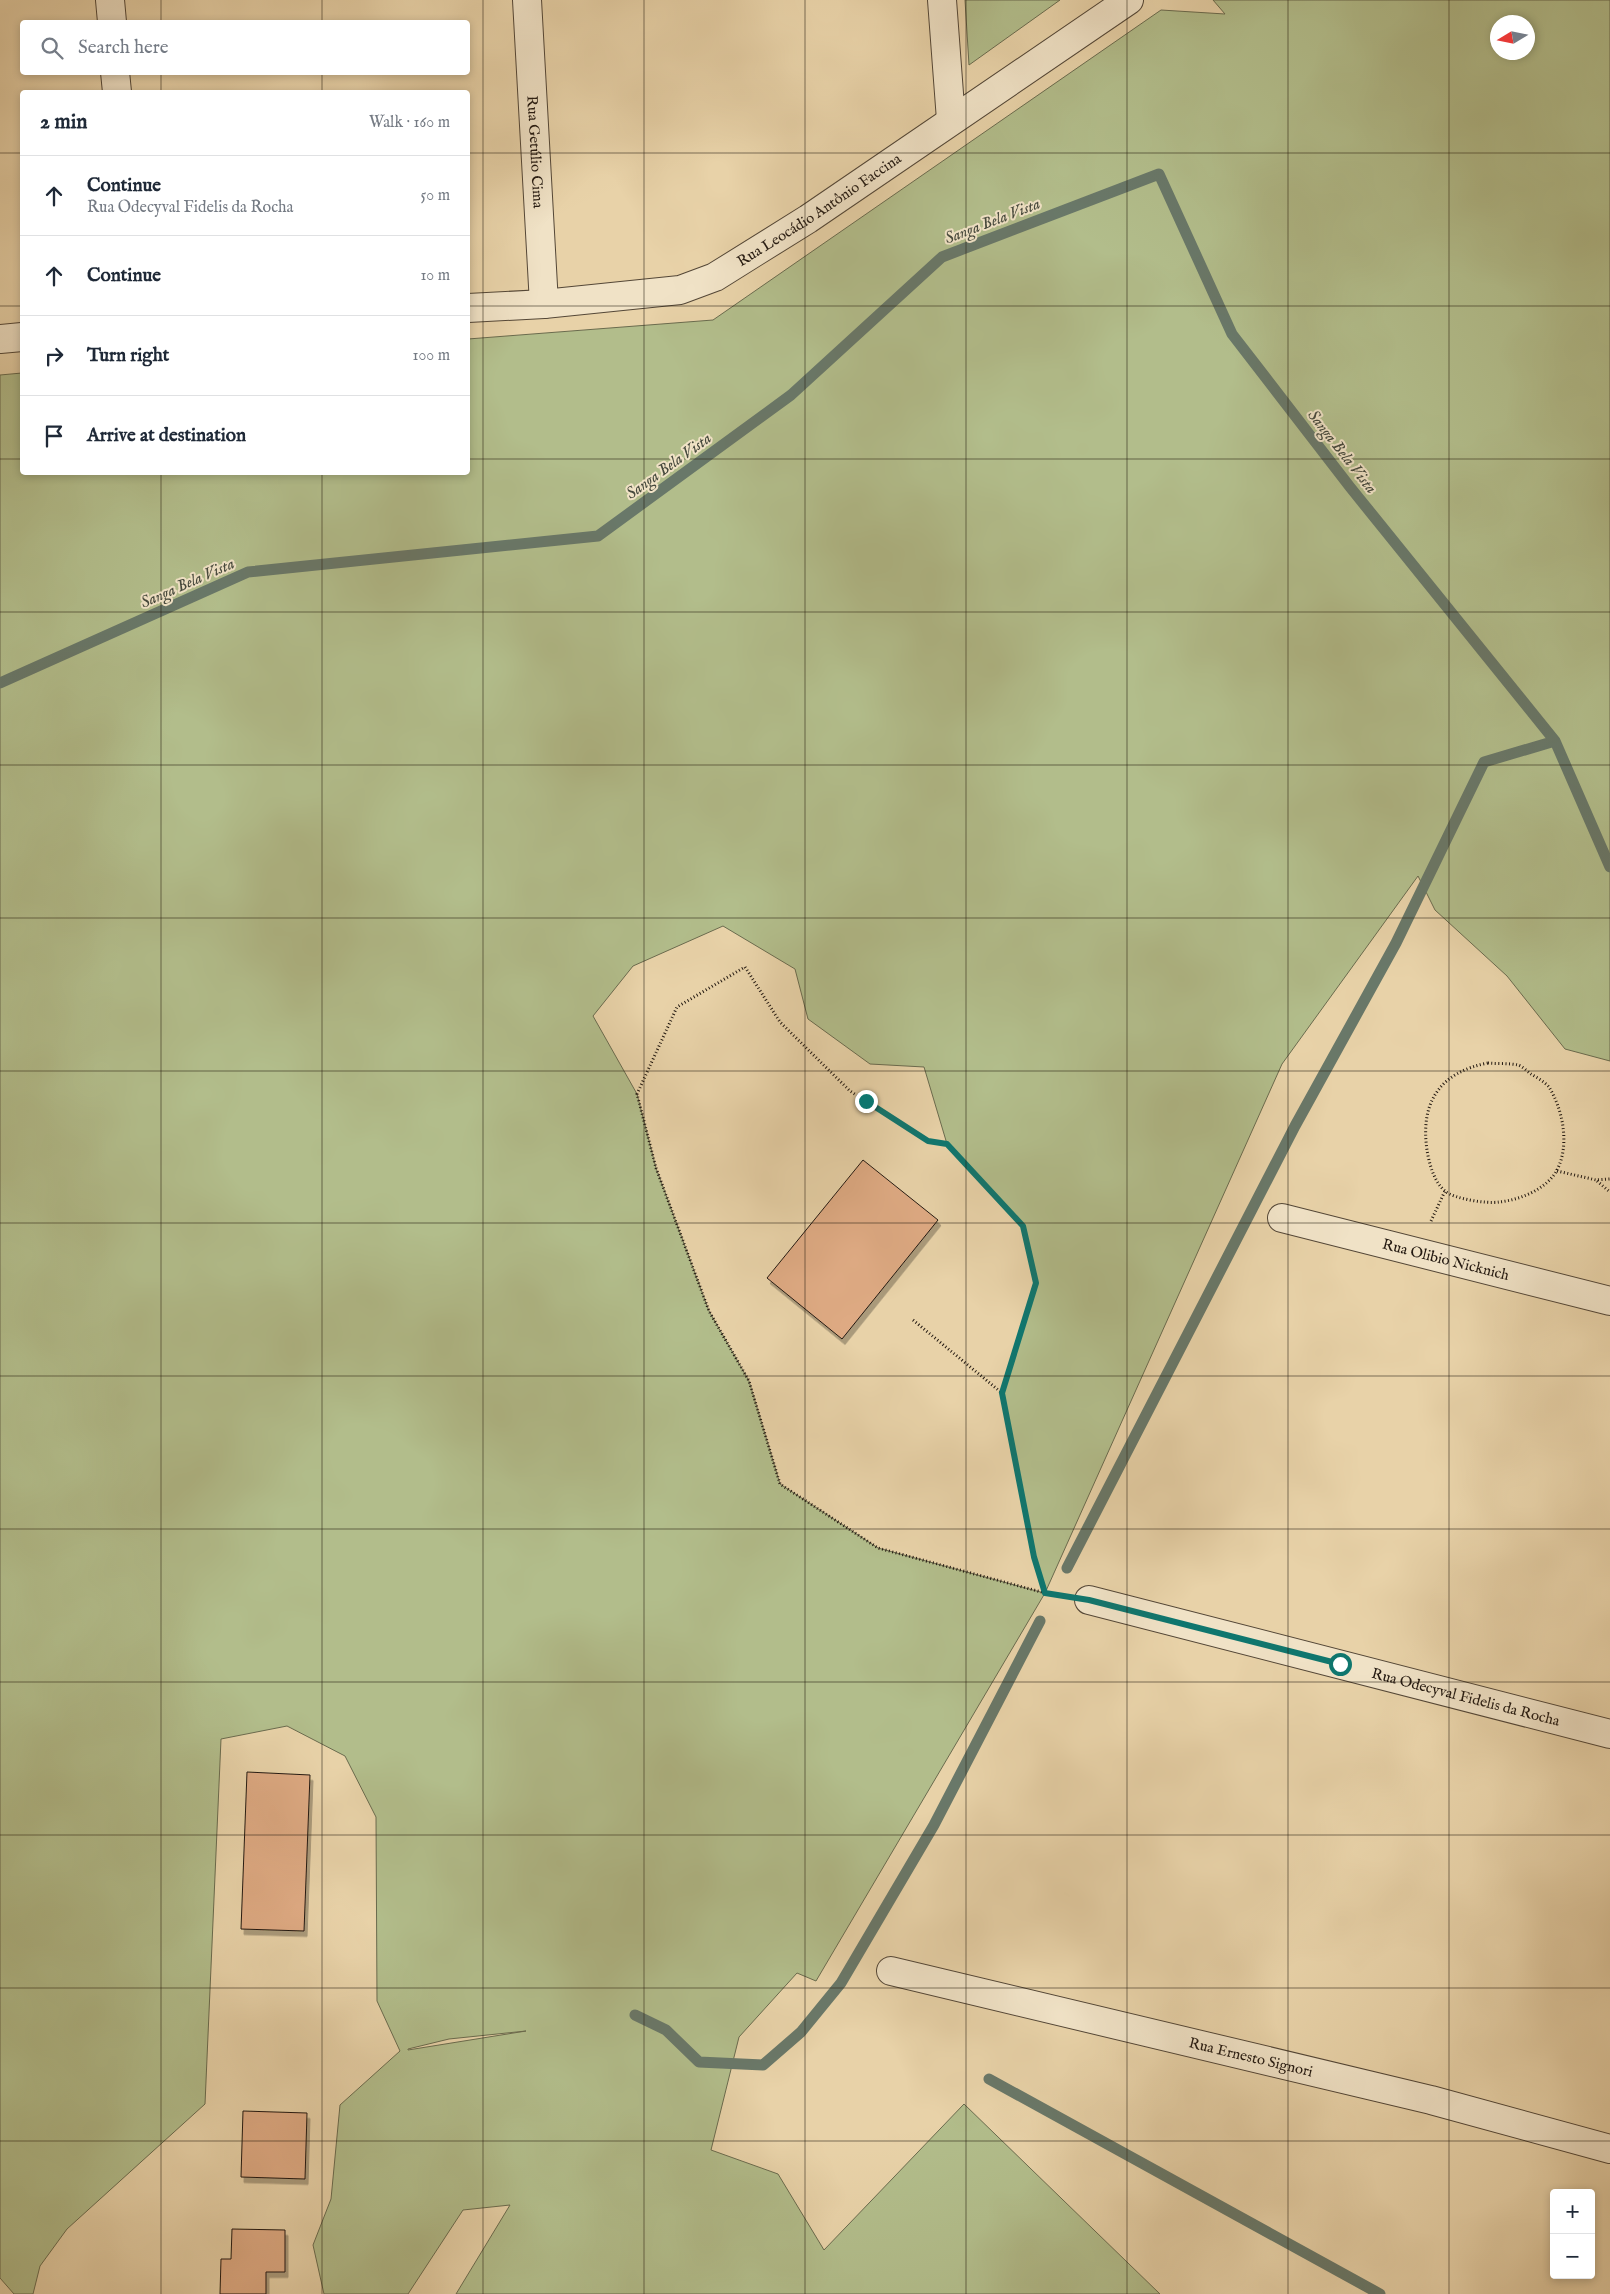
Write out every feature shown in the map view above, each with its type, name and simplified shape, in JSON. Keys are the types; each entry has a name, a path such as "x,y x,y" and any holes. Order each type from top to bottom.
{"street":[{"path":"110,0 112,20"},
{"name":"Rua Getúlio Cima","path":"527,0 544,304"},
{"path":"942,0 951,120"},
{"name":"Rua Leocádio Antônio Faccina","path":"470,308 544,304 680,290 715,277 808,219 1129,0"},
{"path":"115,75 117,90"},
{"path":"0,339 20,337"},
{"name":"Rua Olibio Nicknich","path":"1282,1218 1610,1301"},
{"name":"Rua Odecyval Fidelis da Rocha","path":"1089,1600 1610,1734"},
{"name":"Rua Ernesto Signori","path":"890,1971 1431,2100 1610,2149"}],"path":[{"path":"1045,1593 1034,1557 1002,1393 1036,1283 1023,1226 947,1144 928,1141 850,1091 780,1022 745,967 677,1006 637,1094 660,1177 709,1311 749,1382 780,1484 878,1548 1045,1593 1089,1600"},
{"path":"1488,1063 1519,1065 1548,1086 1561,1115 1564,1146 1557,1171 1540,1189 1499,1203 1462,1198 1445,1191 1434,1176 1428,1158 1424,1128 1430,1104 1446,1081 1467,1067 1488,1063"},
{"path":"1557,1171 1596,1180 1610,1179"},
{"path":"1596,1180 1610,1192"},
{"path":"1428,1228 1445,1191"},
{"path":"914,1320 1002,1393"}],"green space":[{"path":"965,0 1060,0 969,65"},
{"path":"1213,0 1610,0 1610,1061 1565,1049 1507,976 1435,910 1418,876 1282,1064 1045,1593 816,1981 797,1973 739,2037 711,2150 778,2174 824,2250 964,2104 1160,2294 456,2294 510,2205 463,2210 408,2294 324,2294 313,2245 331,2199 340,2105 400,2051 377,2001 376,1817 345,1756 287,1726 221,1739 205,2104 67,2229 40,2266 33,2294 14,2294 0,2278 0,375 20,373 20,475 470,475 470,339 713,320 1161,10 1225,14","holes":["723,926 795,969 808,1019 870,1064 924,1067 947,1144 1023,1225 1036,1283 1002,1393 1034,1557 1044,1593 878,1548 780,1484 749,1381 709,1311 656,1168 637,1094 593,1016 633,966","526,2031 408,2050 449,2039"]}],"building":[{"path":"863,1160 938,1220 842,1339 767,1278"},
{"path":"247,1772 310,1775 304,1931 241,1929"},
{"path":"243,2111 307,2113 305,2179 241,2177"},
{"path":"232,2229 285,2230 285,2272 266,2272 266,2294 220,2294 221,2259 231,2259"}],"waterway":[{"name":"Sanga Bela Vista","path":"0,683 248,572 598,536 791,395 942,257 1159,174 1232,334 1350,487 1555,741 1610,867"},
{"path":"1067,1568 1295,1126 1396,943 1484,762 1555,741"},
{"path":"635,2015 666,2030 699,2062 763,2065 801,2032 841,1983 934,1825 1040,1621"},
{"path":"989,2079 1380,2294"}],"route":[{"path":"866,1101 928,1141 947,1144 1023,1226 1036,1283 1002,1393 1034,1557 1045,1593 1089,1600 1340,1664"}]}
